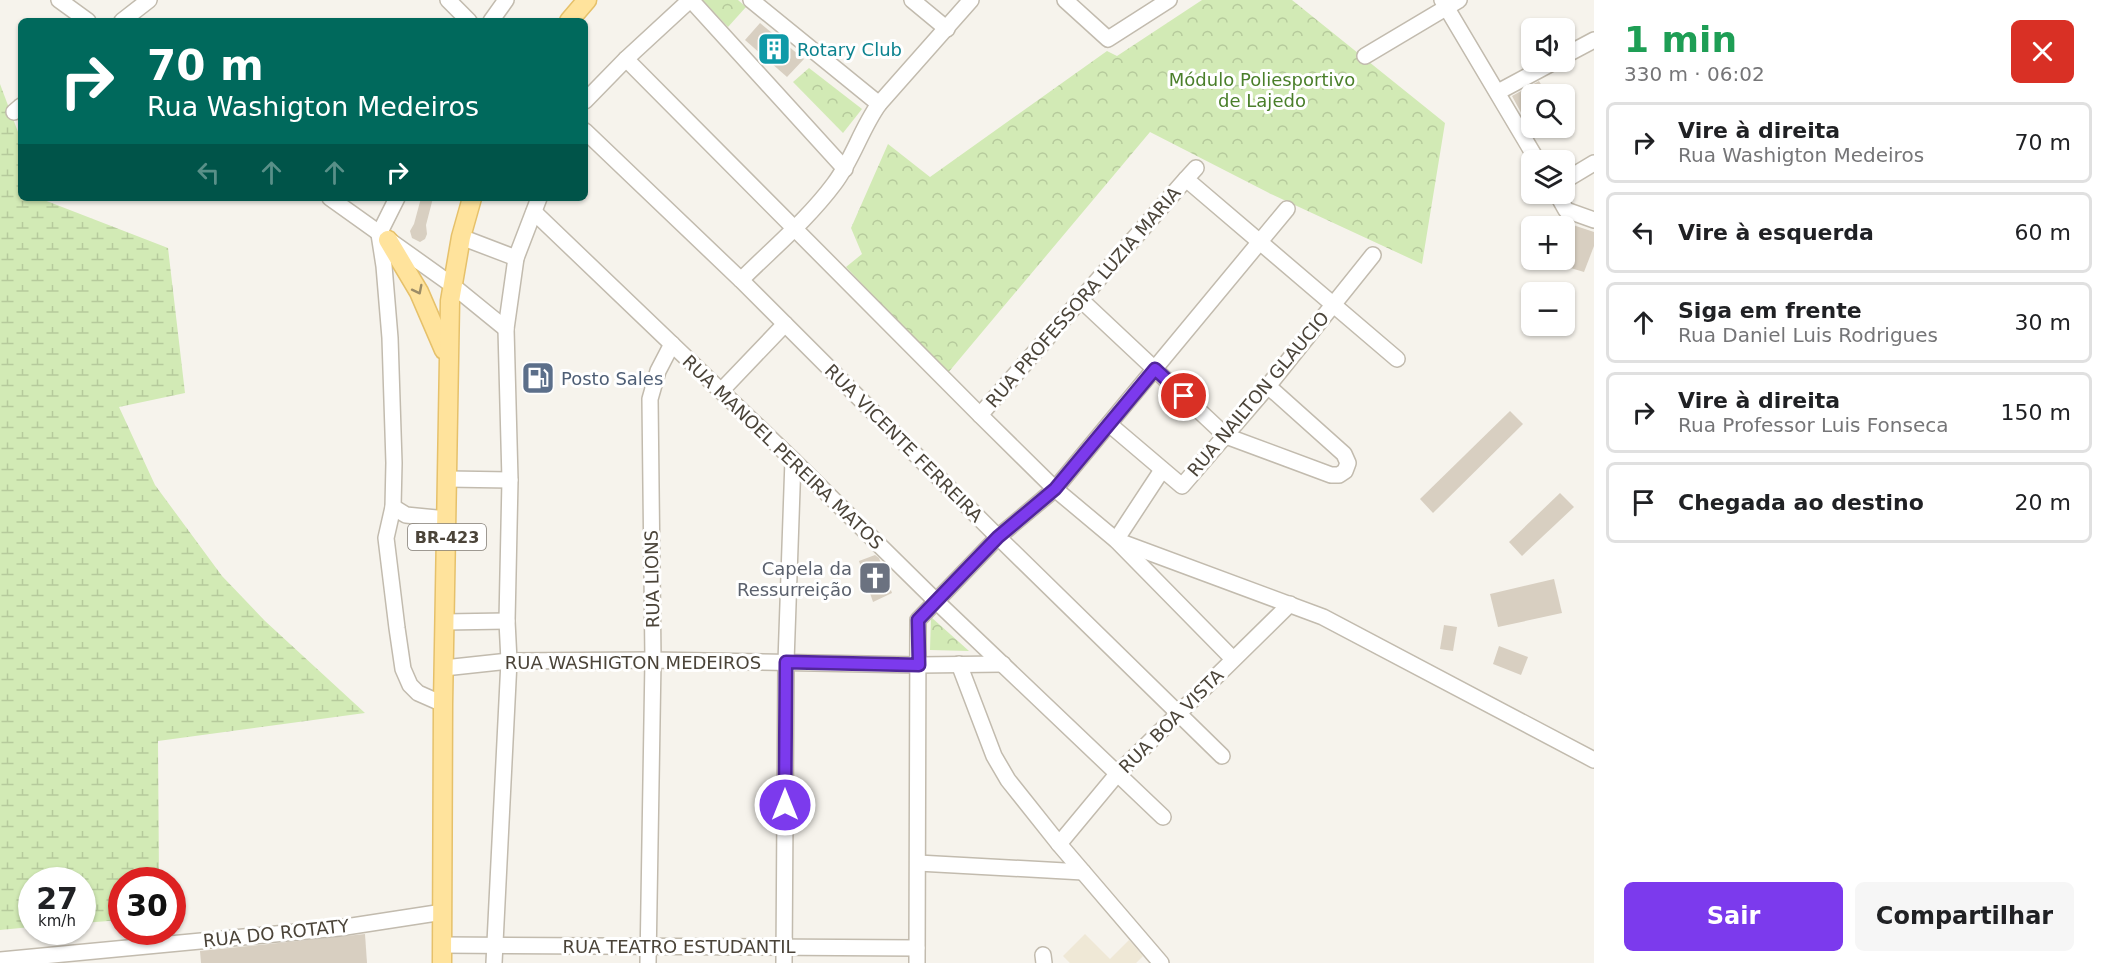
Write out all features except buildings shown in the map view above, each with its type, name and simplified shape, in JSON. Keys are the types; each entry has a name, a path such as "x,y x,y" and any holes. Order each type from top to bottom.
{"main road":[{"path":"572,18 587,0"},
{"name":"BR-423","path":"442,954 448,358 452,285 461,237 471,201"},
{"path":"383,237 419,292 448,358"}],"street":[{"path":"58,0 84,18"},
{"path":"126,18 149,0"},
{"path":"448,0 466,18"},
{"path":"493,18 506,0"},
{"path":"588,98 626,59 691,0 844,169"},
{"path":"751,0 879,104"},
{"path":"912,0 947,29"},
{"path":"741,280 794,229 833,185 844,169 867,120 971,0"},
{"path":"1065,0 1108,39 1169,0"},
{"path":"1365,56 1449,2 1532,150"},
{"path":"1575,50 1594,40"},
{"path":"626,59 980,415 1055,489 1116,540 1233,659"},
{"path":"1498,92 1535,72"},
{"name":"RUA VICENTE FERREIRA","path":"588,134 741,280 998,537 1222,756"},
{"path":"1575,174 1594,163"},
{"name":"RUA PROFESSORA LUZIA MARIA","path":"980,415 1191,173 1261,241"},
{"path":"334,201 452,285 506,329"},
{"path":"396,201 383,237 390,338 393,507 386,538 403,669 410,685 443,710"},
{"path":"1563,204 1566,210 1594,220"},
{"path":"494,963 509,661 507,621 510,480 506,329 516,258 536,205"},
{"name":"RUA MANOEL PEREIRA MATOS","path":"536,205 672,344 936,601 1163,817"},
{"path":"917,955 918,620 998,537 1055,489 1287,209"},
{"path":"461,237 516,258"},
{"path":"1261,241 1332,305 1397,359"},
{"name":"RUA NAILTON GLAUCIO","path":"1109,424 1182,486 1268,386 1372,255"},
{"path":"1080,299 1226,436 1331,475 1339,475 1345,471 1348,463 1344,454 1268,386"},
{"path":"721,391 785,324"},
{"name":"RUA LIONS","path":"648,963 653,660 650,399 658,371 672,344"},
{"path":"784,963 786,662 793,460"},
{"path":"1116,540 1162,470"},
{"path":"448,479 510,480"},
{"path":"393,507 406,515 447,519"},
{"path":"1116,540 1323,617 1594,760"},
{"name":"RUA BOA VISTA","path":"1059,844 1118,773 1290,604"},
{"path":"445,622 507,621"},
{"name":"RUA WASHIGTON MEDEIROS","path":"444,668 509,661 653,660 919,665 1003,664"},
{"path":"959,664 994,756 1008,780 1059,844 1161,963"},
{"path":"918,863 1083,872"},
{"name":"RUA DO ROTATY","path":"0,960 339,927 443,912"},
{"name":"RUA TEATRO ESTUDANTIL","path":"442,954 494,945 784,947 917,955"}],"shaded area":[{"path":"1085,934 1110,959 1129,940 1143,956 1136,963 1070,963 1063,956"}],"green space":[{"path":"702,0 738,0 746,7 728,27"},
{"name":"Módulo Poliesportivo de Lajedo","path":"1202,0 1292,0 1445,123 1422,264 1271,194 1150,132 947,374 846,267 862,254 851,228 888,144 930,177 1107,51 1117,56"},
{"path":"809,68 862,109 843,133 793,82"},
{"path":"0,84 18,132 18,201 47,201 168,248 185,393 119,407 155,485 222,576 265,621 365,713 158,741 159,867 108,867 108,921 96,922 96,867 18,867 18,928 0,930"},
{"path":"931,617 969,651 930,650"}],"place":[{"name":"Rotary Club","path":"774,49"},
{"name":"Posto Sales","path":"538,378"},
{"name":"Capela da Ressurreição","path":"875,578"}],"route":[{"path":"785,805 786,662 919,665 918,620 998,537 1055,489 1155,369 1184,396"}]}
